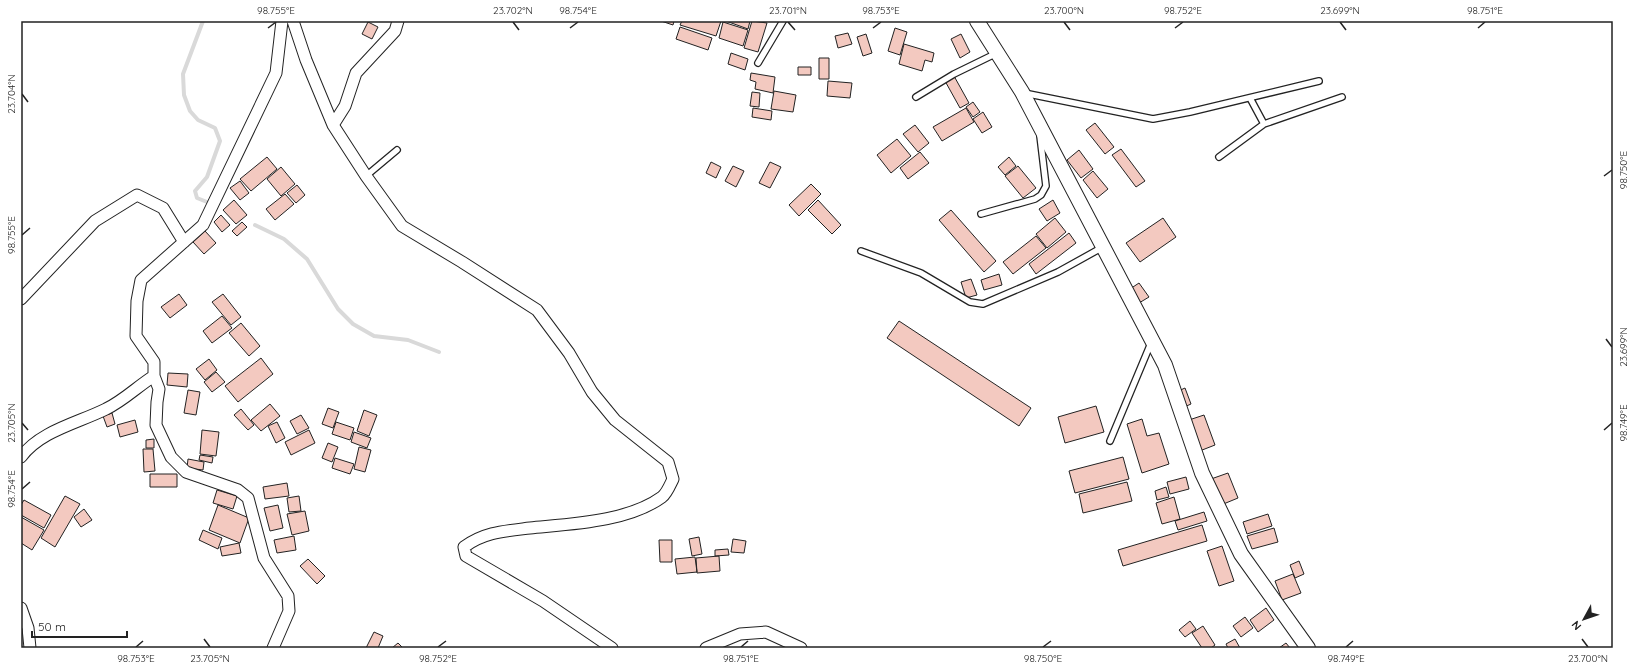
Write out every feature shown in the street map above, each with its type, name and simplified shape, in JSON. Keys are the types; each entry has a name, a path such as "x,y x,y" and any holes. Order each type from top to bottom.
{"street":[{"path":"273,648 289,611 288,596 264,558 248,498 238,490 186,472 171,456 156,424 159,389 154,376 154,362 136,336 137,301 142,280 203,225 276,73 282,21"},
{"path":"293,21 306,60 333,125 366,176 402,226 537,310 569,353 592,392 615,420 668,462 673,479 663,496 648,505 594,522 492,532 473,540 464,547 466,556 543,601 612,648"},
{"path":"333,125 345,106 356,74 395,31 398,21"},
{"path":"977,21 1022,92 1165,366 1202,473 1241,554 1308,648"},
{"path":"21,299 95,221 137,195 163,208 184,242"},
{"path":"21,457 28,448 58,430 107,408 154,376"},
{"path":"21,608 28,628 30,648"},
{"path":"706,648 740,634 766,632 801,648"}],"lane":[{"path":"758,63 783,21"},
{"path":"916,97 954,74 997,53"},
{"path":"1022,92 1153,119 1319,81"},
{"path":"1219,157 1264,124 1342,97"},
{"path":"1250,98 1264,124"},
{"path":"981,214 1035,199 1041,195 1046,186 1039,127"},
{"path":"366,176 397,150"},
{"path":"861,251 921,273 970,302 983,304 1058,272 1103,246"},
{"path":"1110,441 1152,341"}],"building":[{"path":"661,21 674,21 673,25"},
{"path":"682,21 721,21 716,36 680,25"},
{"path":"726,21 750,21 748,29"},
{"path":"752,21 767,23 758,52 744,48"},
{"path":"368,22 378,27 372,39 362,34"},
{"path":"723,22 748,30 743,46 719,38"},
{"path":"680,27 712,38 708,50 676,39"},
{"path":"895,28 907,32 900,55 888,51"},
{"path":"848,33 852,44 838,48 835,36"},
{"path":"866,34 872,53 863,56 857,37"},
{"path":"961,34 970,52 960,58 951,39"},
{"path":"904,44 934,53 932,62 925,60 922,71 899,64"},
{"path":"731,53 748,59 745,70 728,64"},
{"path":"819,58 829,58 829,79 819,79"},
{"path":"798,67 811,67 811,75 798,75"},
{"path":"751,73 775,77 773,93 755,89 756,82 750,80"},
{"path":"954,76 969,103 960,108 945,81"},
{"path":"828,81 852,83 850,98 827,96"},
{"path":"774,91 796,95 793,112 771,109"},
{"path":"752,92 760,93 759,107 750,106"},
{"path":"973,102 980,112 973,117 966,107"},
{"path":"753,108 772,111 771,120 752,117"},
{"path":"966,108 974,122 942,141 933,127"},
{"path":"983,112 992,127 982,133 973,119"},
{"path":"1095,123 1114,147 1105,154 1086,130"},
{"path":"915,125 929,143 918,152 903,134"},
{"path":"897,139 911,156 891,173 877,155"},
{"path":"1121,149 1145,181 1136,187 1112,155"},
{"path":"1079,150 1093,169 1081,178 1067,160"},
{"path":"920,152 929,163 908,179 900,168"},
{"path":"267,157 277,169 251,191 240,179"},
{"path":"1009,157 1016,166 1005,175 998,167"},
{"path":"711,162 721,167 716,178 706,173"},
{"path":"770,162 781,167 770,188 759,183"},
{"path":"733,166 744,171 736,187 725,181"},
{"path":"1018,166 1036,188 1023,198 1005,176"},
{"path":"281,167 295,184 281,196 267,179"},
{"path":"1093,171 1108,189 1097,198 1083,180"},
{"path":"240,181 249,193 240,200 230,188"},
{"path":"811,184 821,194 799,216 789,205"},
{"path":"297,185 305,195 296,203 287,193"},
{"path":"285,194 294,204 275,220 266,209"},
{"path":"234,200 247,215 236,224 223,210"},
{"path":"818,200 841,225 832,234 808,210"},
{"path":"1053,200 1060,213 1047,221 1039,209"},
{"path":"951,210 996,261 984,272 939,220"},
{"path":"221,215 230,225 222,232 214,222"},
{"path":"1055,218 1066,232 1047,248 1036,234"},
{"path":"1163,218 1176,237 1140,262 1126,243"},
{"path":"242,222 247,227 237,236 232,231"},
{"path":"205,231 216,243 204,254 193,242"},
{"path":"1069,233 1076,243 1036,274 1029,264"},
{"path":"1036,236 1046,248 1013,274 1003,262"},
{"path":"999,274 1002,285 984,290 981,280"},
{"path":"971,279 977,295 966,298 961,282"},
{"path":"1139,283 1149,297 1139,303 1130,289"},
{"path":"179,294 187,305 170,318 161,307"},
{"path":"223,294 241,317 231,325 212,302"},
{"path":"222,316 232,328 212,343 203,331"},
{"path":"899,321 1031,408 1019,426 887,338"},
{"path":"241,323 260,346 249,356 229,333"},
{"path":"261,358 273,374 238,402 225,386"},
{"path":"209,359 217,370 205,380 196,369"},
{"path":"216,372 225,382 212,392 204,382"},
{"path":"168,373 188,374 187,387 167,385"},
{"path":"1185,388 1191,404 1182,408 1176,392"},
{"path":"188,390 200,392 196,415 184,413"},
{"path":"270,404 280,416 261,431 251,420"},
{"path":"1096,406 1104,432 1065,443 1058,417"},
{"path":"328,408 339,412 333,428 322,424"},
{"path":"241,409 254,425 248,430 234,415"},
{"path":"364,410 377,415 369,436 357,431"},
{"path":"112,413 115,424 107,427 103,416"},
{"path":"301,415 309,428 297,434 290,421"},
{"path":"1204,415 1215,445 1197,452 1186,421"},
{"path":"1142,419 1147,436 1159,433 1169,464 1142,473 1127,424"},
{"path":"135,420 138,432 120,437 117,425"},
{"path":"277,422 285,438 276,443 268,426"},
{"path":"336,422 354,428 350,440 332,434"},
{"path":"202,430 219,432 216,456 200,454"},
{"path":"309,430 315,443 291,455 285,442"},
{"path":"354,432 371,438 367,448 351,442"},
{"path":"154,439 154,448 146,448 146,440"},
{"path":"328,443 338,447 332,462 322,458"},
{"path":"359,447 371,450 365,472 354,469"},
{"path":"143,449 153,449 155,471 144,472"},
{"path":"200,455 213,457 212,463 199,460"},
{"path":"1123,457 1129,479 1075,493 1069,471"},
{"path":"335,458 354,464 350,474 332,468"},
{"path":"188,459 204,462 203,470 187,468"},
{"path":"1228,473 1238,498 1221,505 1211,479"},
{"path":"150,474 177,474 177,487 150,487"},
{"path":"1186,477 1189,489 1170,494 1167,482"},
{"path":"1127,482 1132,501 1083,513 1079,494"},
{"path":"287,483 289,496 265,499 263,487"},
{"path":"1166,487 1169,497 1157,500 1155,491"},
{"path":"217,490 237,496 233,509 213,503"},
{"path":"65,496 80,504 55,547 41,538"},
{"path":"299,496 301,511 289,512 287,498"},
{"path":"1174,497 1180,519 1162,524 1156,503"},
{"path":"24,500 51,515 44,528 21,515 21,505"},
{"path":"218,505 249,518 240,543 209,530"},
{"path":"278,505 283,528 270,531 264,508"},
{"path":"84,509 92,520 81,527 74,517"},
{"path":"305,511 309,531 292,535 287,514"},
{"path":"1204,512 1207,521 1178,530 1175,521"},
{"path":"1268,514 1272,526 1247,534 1243,522"},
{"path":"21,517 44,530 32,550 21,543"},
{"path":"1202,525 1207,541 1123,566 1118,550"},
{"path":"1274,528 1278,542 1252,549 1247,536"},
{"path":"203,530 222,538 218,549 199,540"},
{"path":"294,536 296,550 277,553 274,540"},
{"path":"699,537 702,554 692,556 689,539"},
{"path":"733,539 746,541 744,553 731,552"},
{"path":"659,540 672,540 672,562 660,562"},
{"path":"239,543 241,553 222,556 220,547"},
{"path":"1222,546 1234,581 1219,586 1207,551"},
{"path":"728,549 729,555 715,556 715,550"},
{"path":"719,556 720,571 697,573 696,558"},
{"path":"695,557 697,572 677,574 675,559"},
{"path":"308,559 325,576 317,584 300,566"},
{"path":"1299,561 1304,574 1295,578 1290,565"},
{"path":"1293,574 1301,593 1282,600 1275,581"},
{"path":"1266,608 1274,620 1258,632 1250,620"},
{"path":"1245,617 1253,628 1241,637 1233,626"},
{"path":"1190,621 1196,629 1185,637 1179,630"},
{"path":"1203,626 1215,645 1211,648 1202,648 1192,633"},
{"path":"374,632 383,636 378,648 366,648"},
{"path":"1235,639 1240,648 1228,648 1226,644"},
{"path":"398,643 403,648 392,648"},
{"path":"1286,643 1290,648 1279,648"}],"waterway":[{"path":"203,21 183,74 184,95 190,111 198,120 215,128 220,141 207,177 195,191 197,198 207,202"},
{"path":"255,225 284,239 307,259 338,309 353,324 374,336 408,340 439,352"}]}
